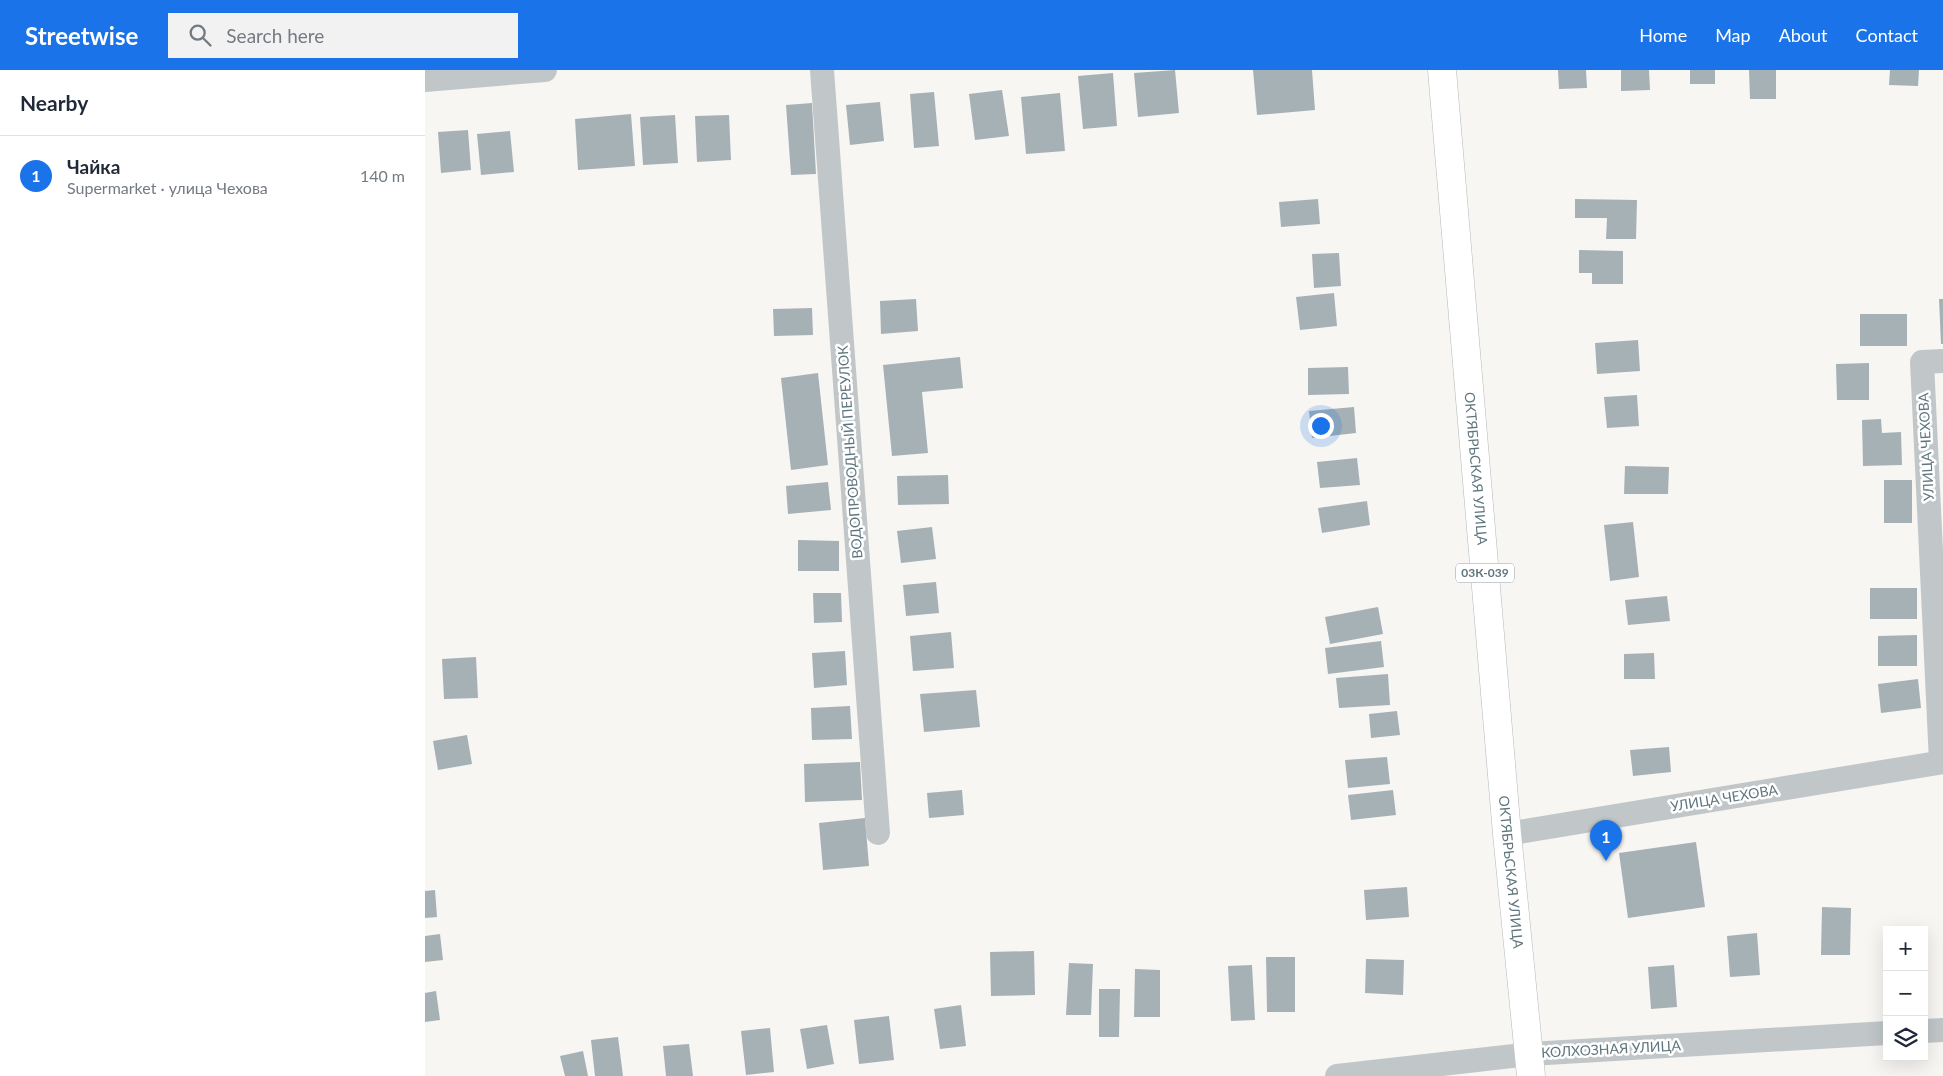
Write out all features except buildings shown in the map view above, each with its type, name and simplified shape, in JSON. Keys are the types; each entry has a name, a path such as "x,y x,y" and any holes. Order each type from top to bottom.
{"main road":[{"name":"ОКТЯБРЬСКАЯ УЛИЦА","path":"1443,70 1507,834 1531,1065"}],"street":[{"path":"425,80 545,70"},
{"name":"ВОДОПРОВОДНЫЙ ПЕРЕУЛОК","path":"822,70 878,833"},
{"name":"УЛИЦА ЧЕХОВА","path":"1507,834 1942,762 1922,362 1943,361"},
{"path":"1928,1031 1943,1030"},
{"name":"КОЛХОЗНАЯ УЛИЦА","path":"1337,1076 1531,1065 1883,1033"}],"place":[{"name":"Чайка","path":"1606,861"}]}
